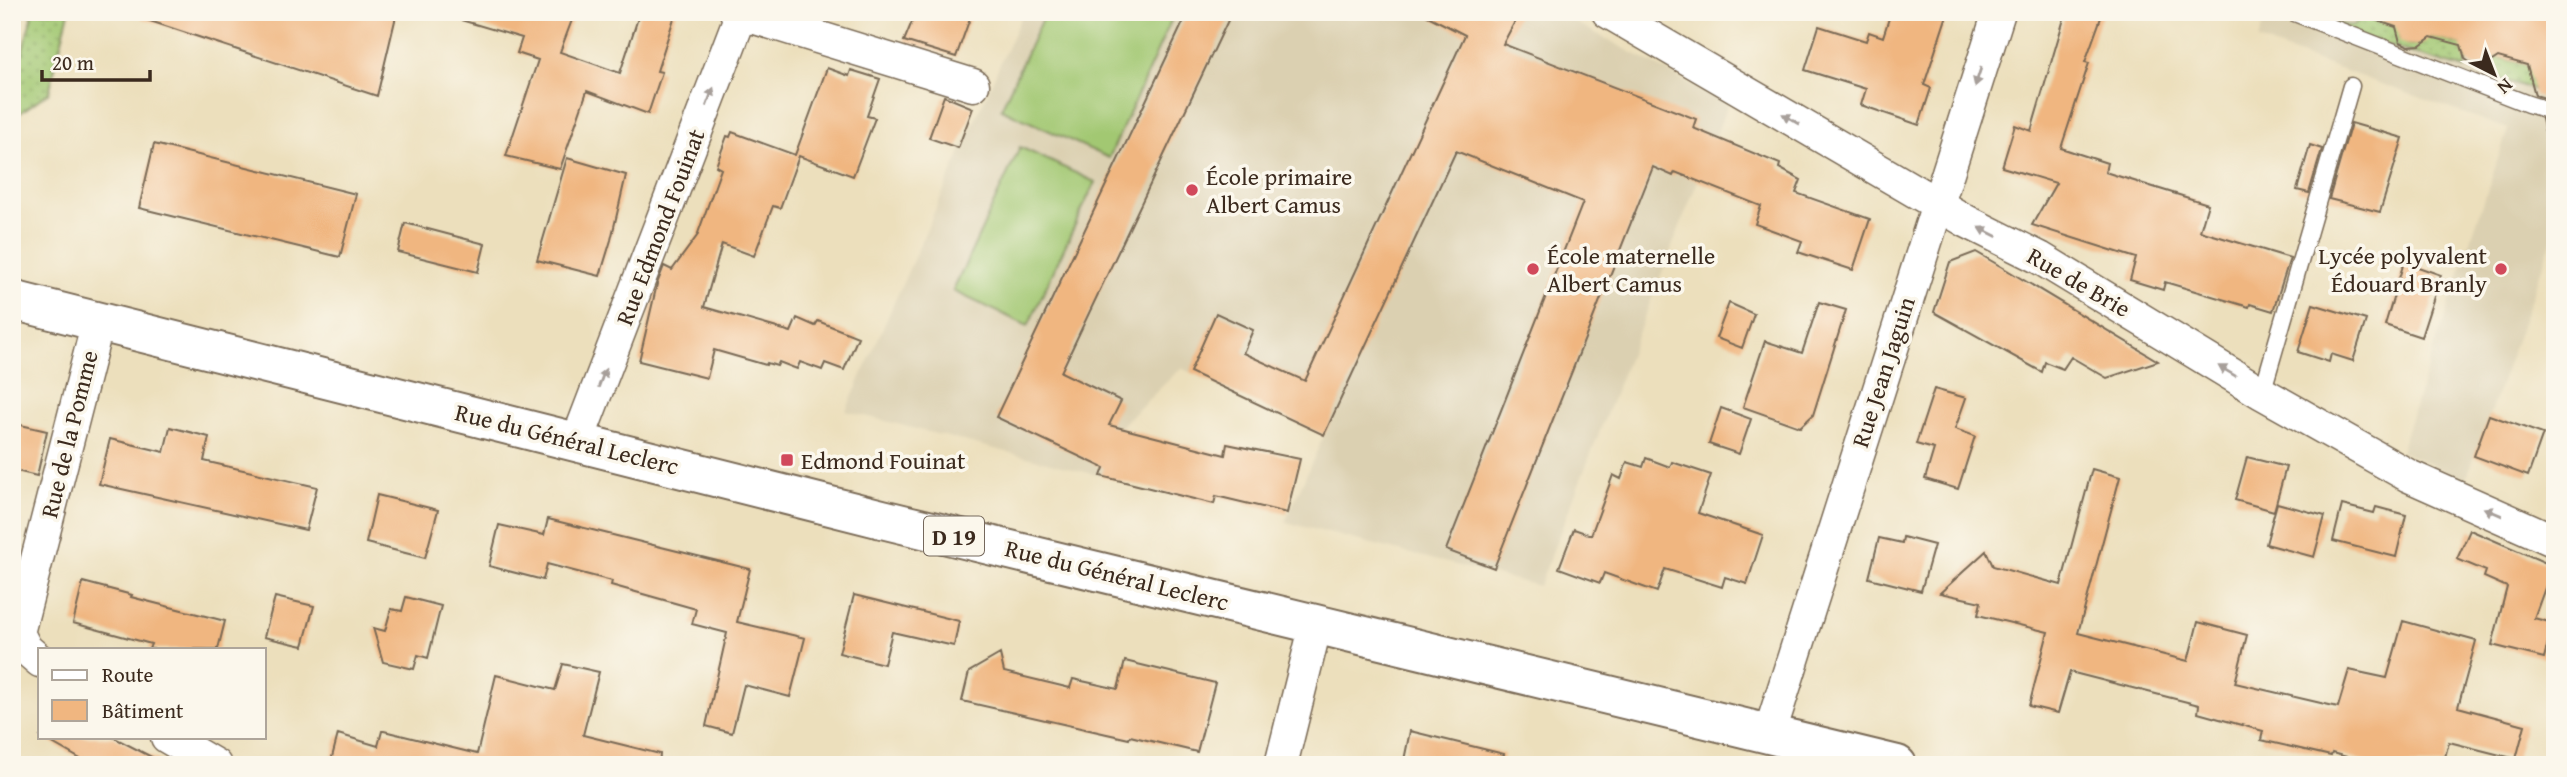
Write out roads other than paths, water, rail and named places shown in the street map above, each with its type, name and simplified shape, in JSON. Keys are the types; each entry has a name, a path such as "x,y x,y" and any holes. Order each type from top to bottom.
{"main road":[{"name":"Rue du Général Leclerc","path":"12,300 882,519 1897,765"}],"street":[{"name":"Rue Jean Jaguin","path":"1770,733 1999,12"},
{"path":"740,13 973,85"},
{"name":"Rue Edmond Fouinat","path":"577,442 740,13"},
{"name":"Rue de Brie","path":"1613,13 1937,204 2040,258 2262,393 2409,476 2555,541"},
{"name":"Rue de la Pomme","path":"38,659 26,649 18,633 98,322"},
{"path":"1281,765 1316,624"},
{"path":"169,738 215,765"}],"lane":[{"path":"2292,12 2528,104 2555,112"},
{"path":"2262,393 2351,86"}],"place":[{"name":"École primaire Albert Camus","path":"1192,190"},
{"name":"École maternelle Albert Camus","path":"1533,269"},
{"name":"Lycée polyvalent Édouard Branly","path":"2501,269"},
{"name":"Edmond Fouinat","path":"787,460"}]}
